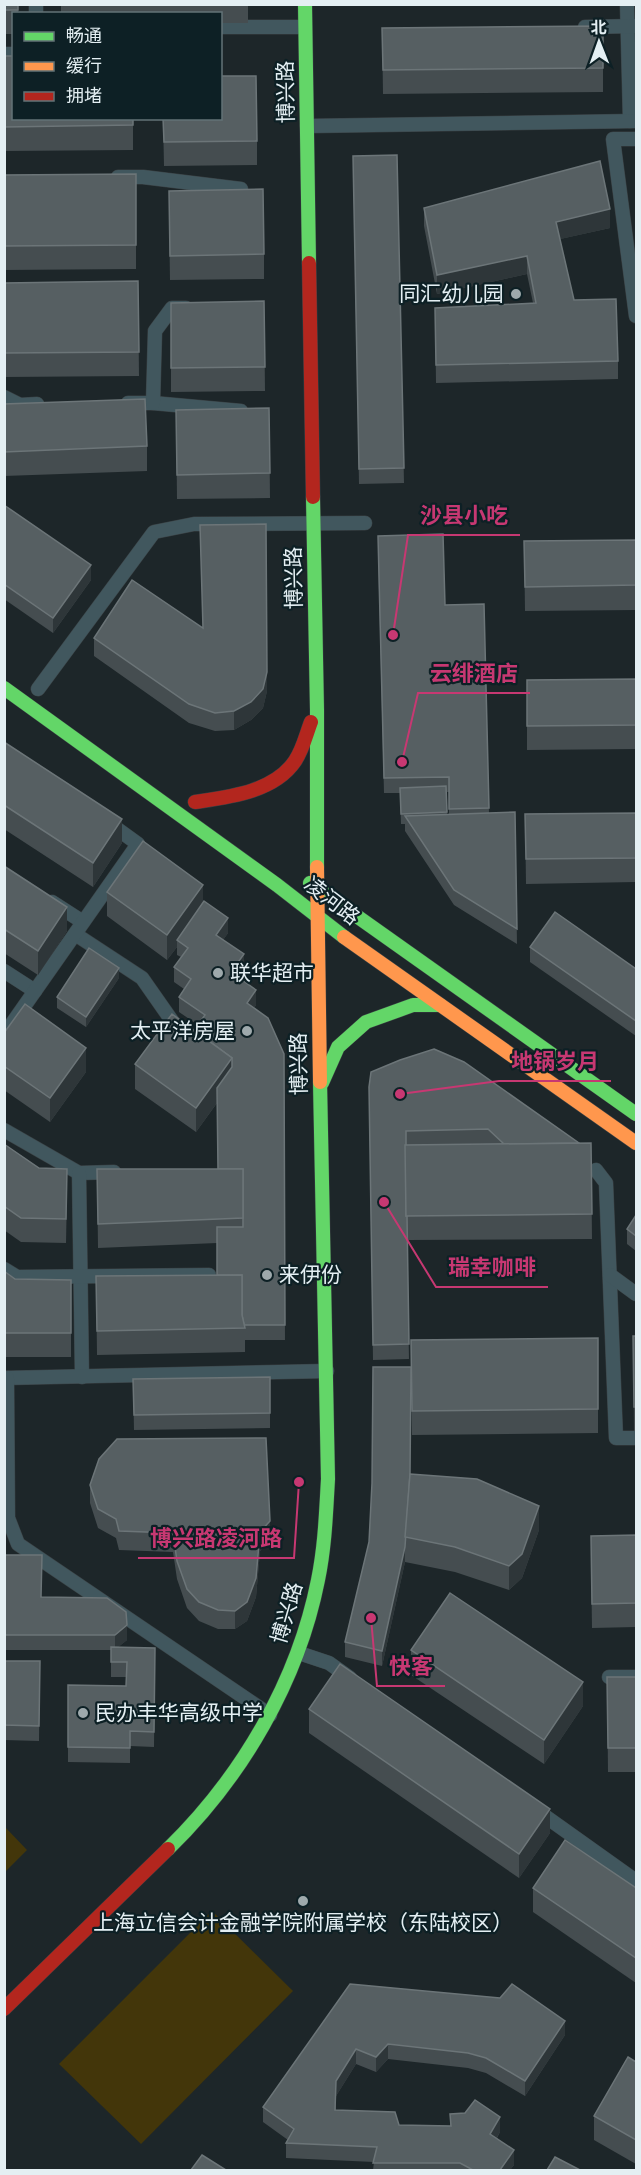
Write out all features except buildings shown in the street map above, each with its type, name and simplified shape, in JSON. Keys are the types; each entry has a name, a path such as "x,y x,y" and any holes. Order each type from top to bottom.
{"street":[{"name":"博兴路","path":"4,2009 182,1835 204,1812 241,1763 270,1715 299,1653 317,1589 326,1530 327,1371 316,888 317,710 305,4"},
{"name":"凌河路","path":"4,687 358,948 636,1143"},
{"path":"213,814 191,798 231,797 272,782 292,765 317,710"},
{"name":"凌河路","path":"301,877 636,1114"},
{"path":"321,1087 338,1047 366,1022 413,1005 440,1005"}],"lane":[{"path":"307,126 633,121 632,26 627,4"},
{"path":"568,27 632,26"},
{"path":"222,27 305,27"},
{"path":"636,139 613,139 636,316"},
{"path":"109,177 144,177 241,189"},
{"path":"153,403 155,331 172,308 195,308"},
{"path":"4,398 20,405 53,404"},
{"path":"109,404 153,403 257,412"},
{"path":"38,689 154,532 194,524 366,523"},
{"path":"4,1035 138,844 99,817"},
{"path":"44,896 79,928 141,978 177,1028"},
{"path":"4,971 35,991"},
{"path":"4,1130 79,1173 126,1172"},
{"path":"596,1170 606,1183 616,1438 636,1438"},
{"path":"79,1173 82,1377"},
{"path":"4,1269 17,1277 209,1275"},
{"path":"610,1275 636,1294"},
{"path":"270,1715 18,1544 8,1518 6,1378 327,1371"},
{"path":"299,1653 329,1663 357,1683"},
{"path":"609,1677 636,1677"},
{"path":"521,1799 636,1881"}],"shaded area":[{"path":"5,1827 27,1850 5,1872"},
{"path":"212,1911 293,1991 141,2144 59,2064"}],"traffic: fast":[{"path":"305,4 309,263"},
{"path":"313,497 317,867"},
{"path":"4,688 277,885 344,937"},
{"path":"310,883 636,1114"},
{"path":"322,1083 338,1047 366,1022 413,1005 440,1005"},
{"path":"168,1849 220,1791 243,1759 263,1725 297,1655 318,1580 324,1542 328,1479 320,1082"}],"traffic: slow":[{"path":"317,867 320,1082"},
{"path":"344,937 636,1143"}],"traffic: jam":[{"path":"309,263 313,497"},
{"path":"195,802 236,795 275,780 295,761 311,722"},
{"path":"4,2009 168,1849"}],"place":[{"name":"同汇幼儿园","path":"516,294"},
{"name":"沙县小吃","path":"393,635"},
{"name":"云绯酒店","path":"402,762"},
{"name":"联华超市","path":"218,973"},
{"name":"太平洋房屋","path":"247,1031"},
{"name":"地锅岁月","path":"400,1094"},
{"name":"瑞幸咖啡","path":"384,1202"},
{"name":"来伊份","path":"267,1275"},
{"name":"博兴路凌河路","path":"299,1482"},
{"name":"快客","path":"371,1618"},
{"name":"民办丰华高级中学","path":"83,1713"},
{"name":"上海立信会计金融学院附属学校（东陆校区）","path":"303,1901"}]}
